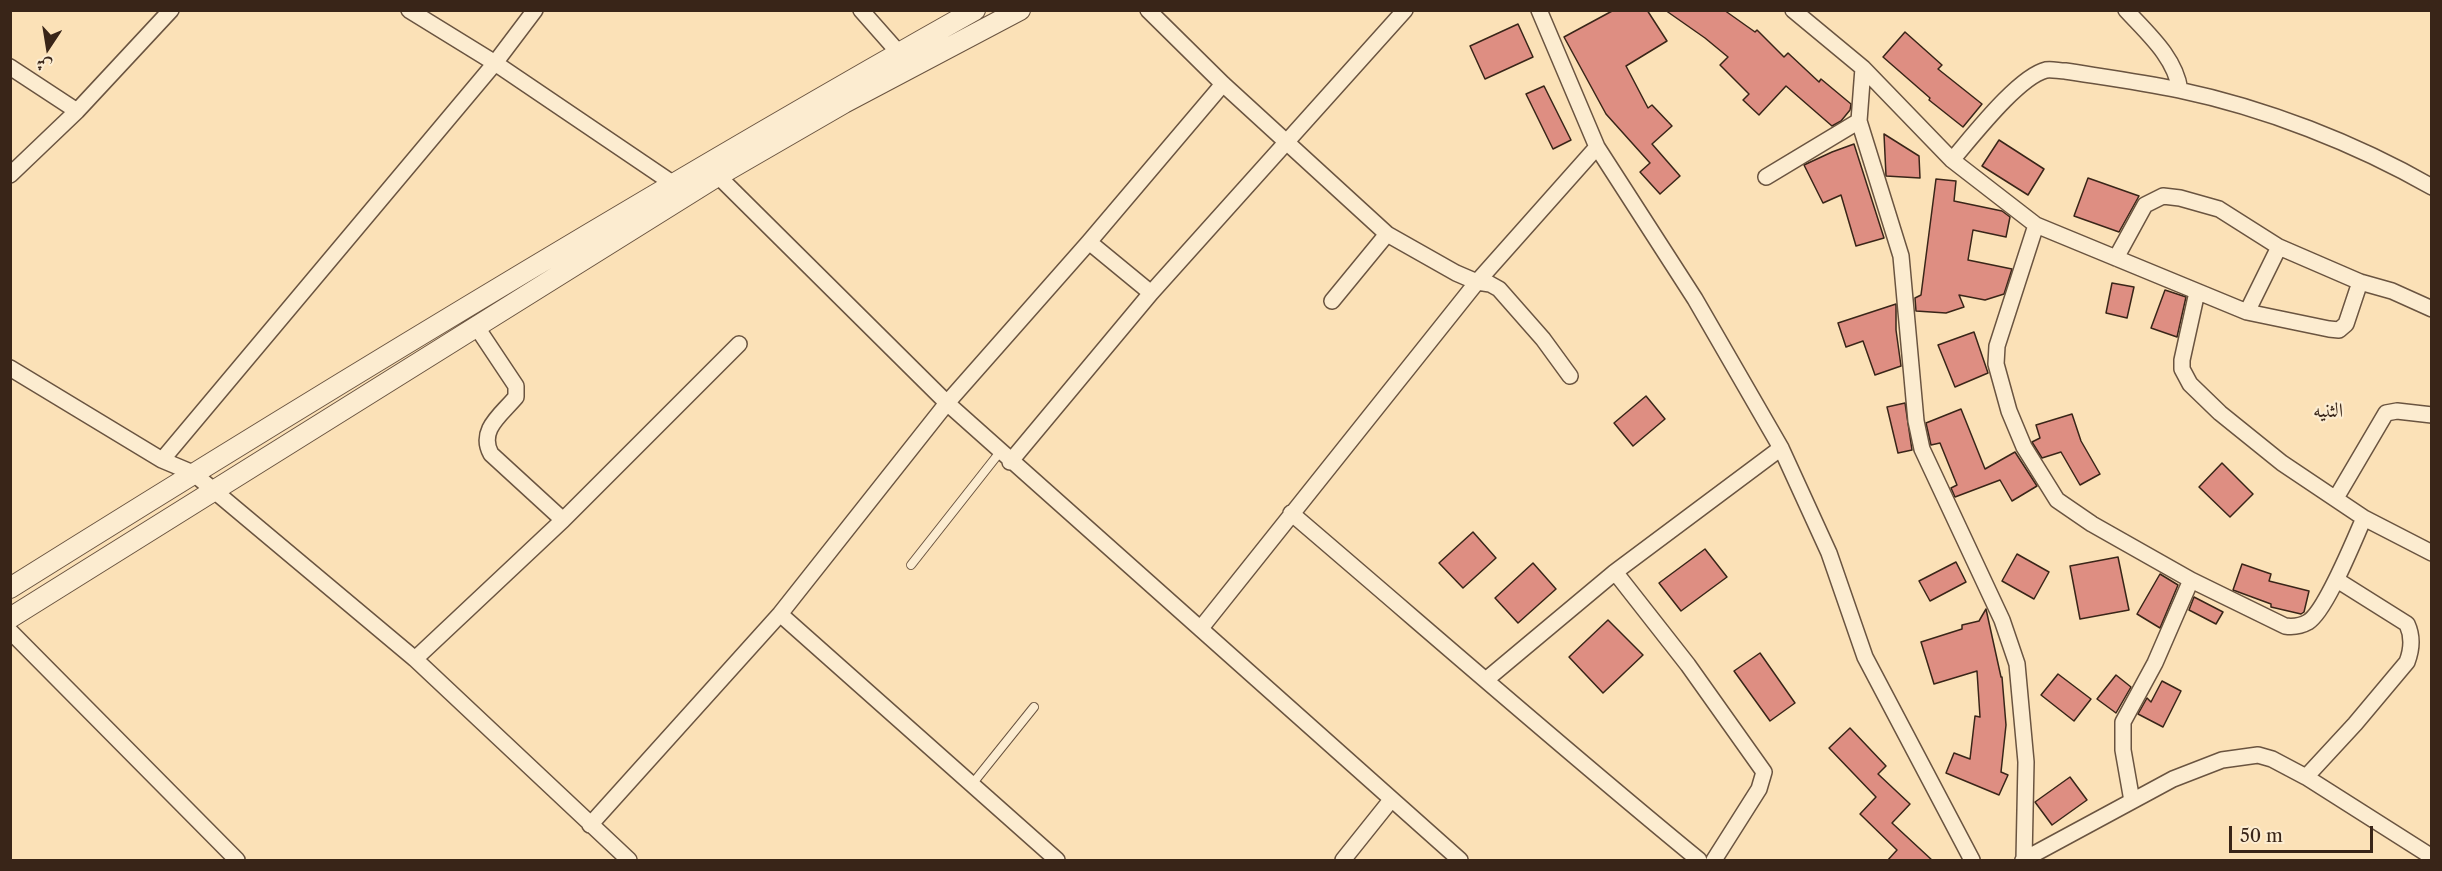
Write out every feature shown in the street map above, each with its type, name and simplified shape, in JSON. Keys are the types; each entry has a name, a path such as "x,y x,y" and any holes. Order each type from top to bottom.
{"street":[{"path":"10,175 77,111 171,10"},
{"path":"409,10 495,63 681,189"},
{"path":"162,460 495,63 535,10"},
{"path":"861,10 899,53"},
{"path":"838,97 899,53 975,10"},
{"path":"10,618 476,326 711,170 838,97 1020,10"},
{"path":"1148,10 1223,84 1388,234 1477,282 1490,284 1499,289 1543,339 1570,376"},
{"path":"1005,457 1405,10"},
{"path":"1539,10 1597,147 1695,299 1781,448 1829,554 1865,657 1972,861"},
{"path":"1793,10 1863,68 1952,160 2036,225 2247,312 2339,330 2346,324 2360,282"},
{"path":"2126,10 2173,64 2180,90"},
{"path":"10,68 77,111"},
{"path":"1863,68 1859,121 1901,256 1916,421 1922,449 2002,620 2017,664 2026,762 2023,860"},
{"path":"1952,160 2015,91 2030,79 2046,70 2065,71 2180,90 2272,117 2326,137 2432,187"},
{"path":"590,825 780,614 947,403 1089,242 1223,84"},
{"path":"1766,177 1859,121"},
{"path":"1201,628 1477,282 1597,147"},
{"path":"711,170 947,403 1005,457 1201,628 1460,861"},
{"path":"10,588 193,473 681,189"},
{"path":"2116,258 2141,209 2153,199 2163,196 2193,200 2219,209 2280,247 2360,282 2392,291 2432,309"},
{"path":"2036,225 1996,354 1998,377 2024,447 2044,482 2060,503 2192,580 2284,626 2292,627 2307,623 2313,617 2337,580 2364,518"},
{"path":"1332,301 1388,234"},
{"path":"1089,242 1151,293"},
{"path":"2247,312 2280,247"},
{"path":"2197,292 2182,360 2182,369 2190,384 2220,413 2282,463 2364,518 2432,553"},
{"path":"476,326 516,386 516,397 489,429 485,443 491,454 563,520"},
{"path":"415,659 563,520 739,344"},
{"path":"10,368 162,460 193,473 415,659 629,861"},
{"path":"2336,498 2386,413 2397,411 2432,415"},
{"path":"1487,679 1615,572 1781,448"},
{"path":"1292,513 1487,679 1593,773 1699,861"},
{"path":"1615,572 1688,665 1764,772 1759,789 1714,861"},
{"path":"2132,801 2122,750 2123,722 2155,663 2192,580"},
{"path":"2306,777 2355,724 2407,662 2411,652 2411,631 2407,624 2337,580"},
{"path":"780,614 973,783 1057,861"},
{"path":"10,630 237,861"},
{"path":"2023,860 2173,779 2206,765 2242,756 2258,755 2272,759 2306,777 2432,857"},
{"path":"1342,861 1391,800"}],"lane":[{"path":"911,565 1005,457"},
{"path":"973,783 1034,707"}],"building":[{"path":"1614,10 1647,10 1667,41 1626,66 1648,108 1652,105 1672,126 1652,144 1680,176 1660,194 1640,172 1650,163 1606,114 1564,37"},
{"path":"1665,10 1724,10 1755,32 1757,30 1784,57 1788,53 1819,82 1821,79 1851,104 1850,110 1841,121 1832,126 1786,86 1759,115 1743,100 1749,94 1720,65 1728,57"},
{"path":"1518,24 1533,57 1485,79 1470,46"},
{"path":"1905,32 1942,65 1938,69 1982,104 1963,127 1929,100 1930,98 1883,57"},
{"path":"1544,86 1571,140 1553,149 1526,94"},
{"path":"1884,134 1919,156 1920,178 1886,176"},
{"path":"1999,140 2044,169 2028,195 1982,166"},
{"path":"1854,144 1884,238 1856,246 1841,195 1823,203 1804,165"},
{"path":"2088,178 2139,196 2119,232 2074,216"},
{"path":"1936,179 1956,181 1954,201 2002,211 2010,217 2006,237 1973,230 1968,260 2012,269 2004,294 1985,300 1959,295 1964,307 1946,313 1916,311 1915,298 1921,295"},
{"path":"2112,283 2134,287 2127,318 2106,313"},
{"path":"2165,290 2186,297 2177,337 2151,328"},
{"path":"1896,304 1896,330 1901,366 1875,375 1863,341 1846,347 1838,323"},
{"path":"1974,332 1988,373 1955,387 1938,345"},
{"path":"1646,396 1665,419 1633,446 1614,423"},
{"path":"1905,403 1912,450 1898,453 1887,407"},
{"path":"1961,409 1985,469 2015,452 2037,486 2012,501 2000,480 1955,497 1951,488 1957,485 1940,443 1931,445 1926,423"},
{"path":"2072,414 2081,441 2100,474 2080,485 2061,452 2042,458 2032,442 2040,438 2036,425"},
{"path":"2222,463 2253,494 2230,517 2199,487"},
{"path":"1473,532 1496,558 1463,588 1439,563"},
{"path":"1705,549 1727,577 1681,611 1659,583"},
{"path":"2017,554 2049,572 2034,599 2002,581"},
{"path":"2118,557 2129,610 2080,619 2070,566"},
{"path":"1956,562 1966,582 1930,601 1919,581"},
{"path":"1533,563 1556,589 1518,623 1495,598"},
{"path":"2242,564 2271,574 2269,581 2309,591 2304,612 2301,614 2271,607 2271,604 2233,590"},
{"path":"2160,574 2178,585 2160,628 2137,614"},
{"path":"2194,597 2223,612 2216,624 2189,610"},
{"path":"1986,609 2002,677 2006,725 2001,772 2008,775 1999,795 1946,773 1954,753 1970,759 1975,716 1980,717 1977,671 1934,684 1921,642 1962,629 1962,625 1979,621"},
{"path":"1608,620 1643,655 1603,693 1569,657"},
{"path":"1760,653 1795,703 1770,721 1734,671"},
{"path":"2058,674 2091,699 2074,721 2041,695"},
{"path":"2116,675 2131,687 2116,713 2097,699"},
{"path":"2162,681 2181,691 2163,727 2138,714 2147,698 2151,702"},
{"path":"1850,728 1886,766 1878,774 1910,804 1892,823 1933,861 1887,861 1897,850 1860,814 1876,797 1829,748"},
{"path":"2070,777 2087,800 2052,825 2035,802"}],"district":[{"name":"الثنيه","path":"2328,411"}]}
